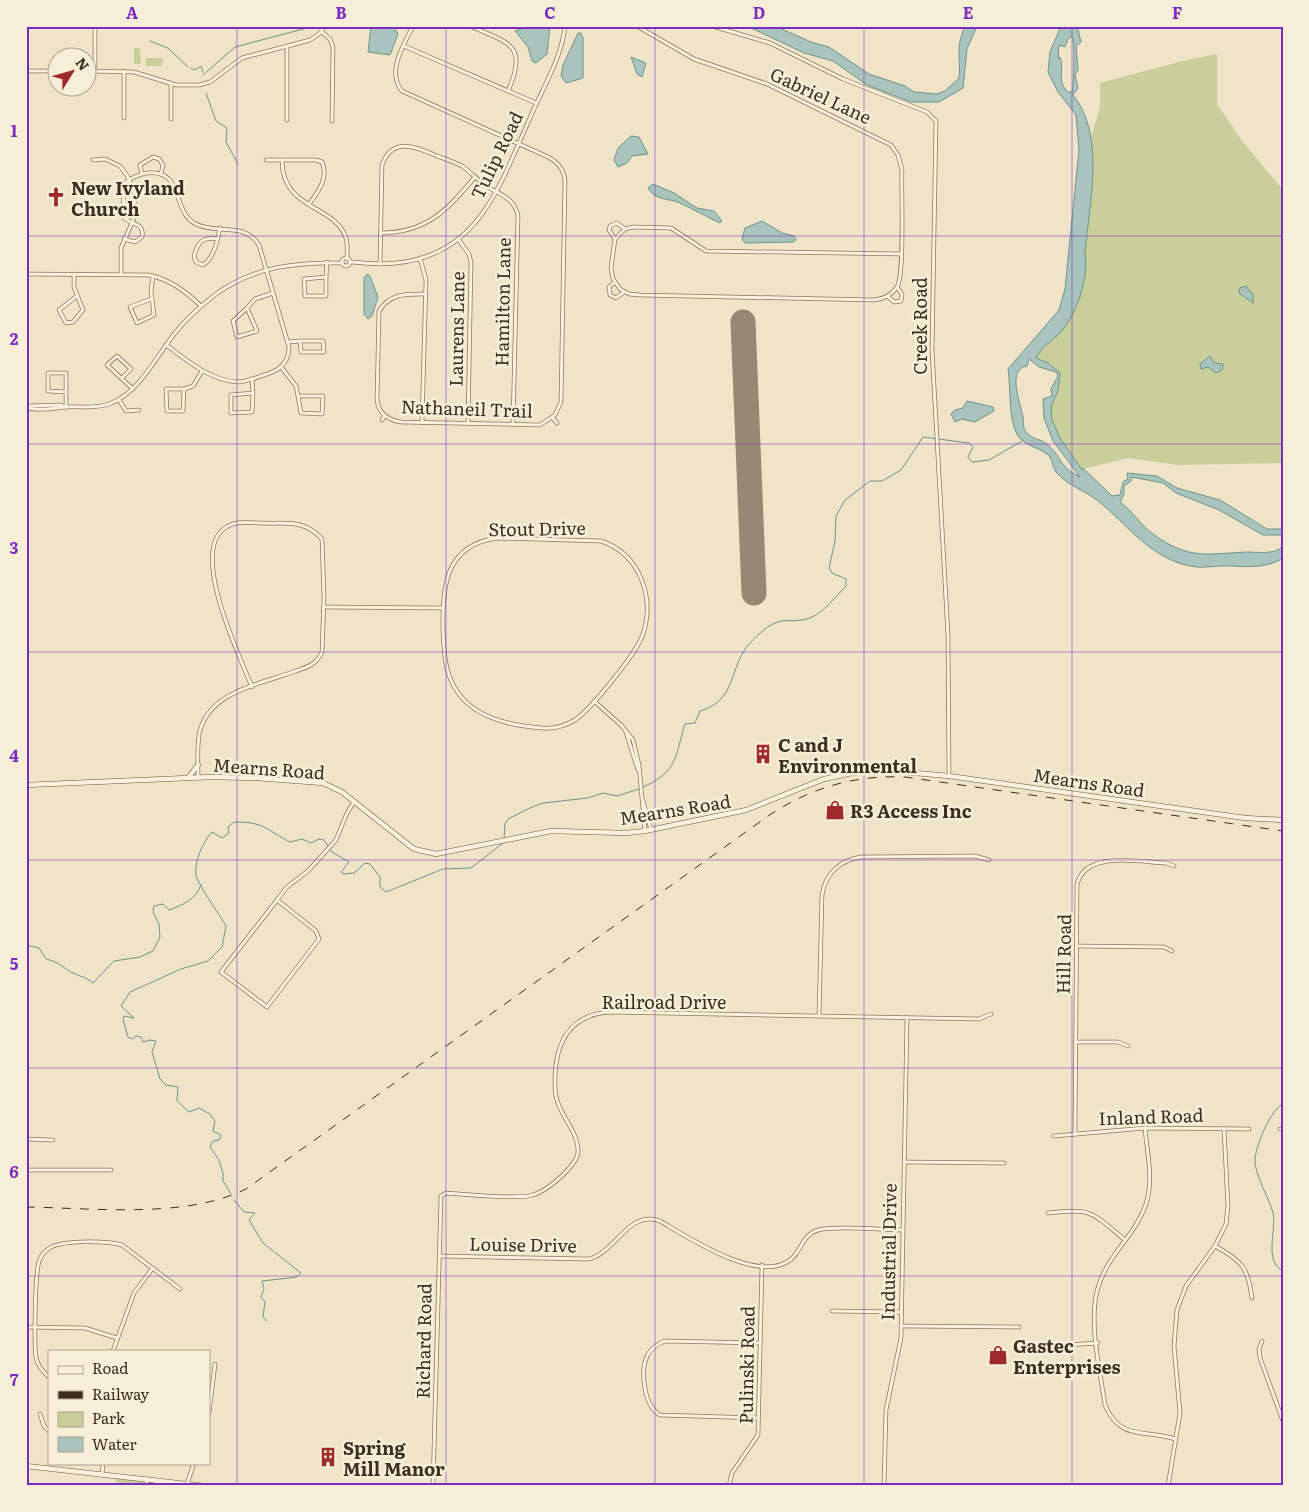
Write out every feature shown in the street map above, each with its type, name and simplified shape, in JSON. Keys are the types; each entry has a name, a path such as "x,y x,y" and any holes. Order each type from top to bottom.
{"street":[{"path":"95,26 95,48"},
{"path":"98,71 124,71 149,75 171,84 203,85 242,58 310,40 322,32 325,26"},
{"name":"Nathaneil Trail","path":"413,26 397,63 395,75 399,88 404,93 556,161 565,178 560,402 552,418 540,425 398,422 385,415 379,407 378,399 379,311 386,303 398,296 425,294"},
{"path":"470,26 504,41 515,54 517,70 508,91"},
{"name":"Tulip Road","path":"342,263 346,266 350,262 396,263 420,258 440,250 458,239 479,220 497,190 536,104 558,54 565,26"},
{"name":"Gabriel Lane","path":"637,26 694,59 767,84 891,145 902,163 901,254 897,287 902,294 900,301 894,302 887,296 874,300 640,295 624,292 616,298 610,295 610,287 614,282 611,268 615,240 611,234 610,226 617,223 625,229 639,226 672,228 706,251 901,254"},
{"name":"Creek Road","path":"712,26 775,45 843,79 927,112 935,118 937,124 932,350 948,636 949,776"},
{"path":"322,32 330,39 333,47 332,121"},
{"path":"287,46 287,120"},
{"path":"404,46 536,104"},
{"path":"26,71 48,71"},
{"path":"124,71 124,118"},
{"path":"171,84 171,119"},
{"name":"Hamilton Lane","path":"380,264 382,165 393,149 403,145 414,146 461,166 485,185 497,190 511,200 518,216 514,424"},
{"path":"142,174 140,165 154,157 159,159 163,165 162,174"},
{"path":"93,160 105,159 117,164 130,180 136,203 132,222 121,248 121,274"},
{"path":"266,160 316,160 323,164 322,186 309,204"},
{"path":"282,160 282,175 291,191 341,229 347,242 347,258 350,262"},
{"path":"124,239 133,242 142,237 141,227 126,220 123,215 122,187 130,180 142,174 162,174 174,185 182,210 190,220 200,226 242,231 254,238 259,245 288,342 288,357 281,367 273,372 252,379 235,382 202,371 166,345"},
{"path":"380,233 406,231 435,218 450,207 475,177"},
{"path":"217,239 208,238 201,242 194,256 196,262 203,265 208,262 217,239 220,228"},
{"path":"615,240 625,229"},
{"name":"Laurens Lane","path":"458,239 469,254 472,263 468,423"},
{"path":"26,407 60,405 66,407 99,406 118,400 133,388 178,329 201,306 235,283 266,270 287,264 342,263 347,258"},
{"path":"420,258 426,277 422,422"},
{"path":"326,277 304,279 305,296 326,296 327,262"},
{"path":"26,274 153,276 180,288 201,306"},
{"path":"74,274 74,287 83,308 82,314 73,322 66,323 59,310 77,296"},
{"path":"152,299 130,307 136,323 154,315 152,299 153,276"},
{"path":"614,282 624,292"},
{"path":"887,296 897,287"},
{"path":"247,308 257,331 236,336 233,320 256,299 273,293"},
{"path":"288,342 300,341 323,341 324,352 301,352 300,341"},
{"path":"122,378 131,369 117,356 107,366 133,388"},
{"path":"281,367 296,386 298,396 302,413 322,414 323,396 298,396"},
{"path":"184,389 183,411 167,411 166,389 184,389 193,386 202,371"},
{"path":"66,392 48,391 48,373 66,373 66,392 66,407"},
{"path":"252,379 252,393 252,412 231,413 231,395 252,393"},
{"path":"118,400 126,410 138,410"},
{"path":"382,420 385,415"},
{"path":"552,418 557,423"},
{"path":"198,778 199,734 208,714 222,700 313,665 319,660 324,645 322,539 313,530 301,524 238,522 219,533 216,539 213,553 216,596 252,687"},
{"name":"Stout Drive","path":"497,538 592,540 616,548 630,559 642,580 646,600 646,623 638,645 594,701 575,720 550,728 509,723 480,713 462,697 449,678 443,656 442,608 444,586 452,566 466,550 480,542 497,538"},
{"path":"324,607 442,608"},
{"path":"594,701 610,714 631,736 636,750 645,831"},
{"path":"187,778 198,765"},
{"name":"Mearns Road","path":"26,785 187,778 248,778 315,782 335,788 403,842 421,852 444,853 551,831 617,833 651,830 746,810 824,779 852,773 894,770 949,776 1245,818 1283,820"},
{"path":"642,801 646,806 651,830"},
{"path":"277,900 316,931 319,939 267,1007 221,972 287,887 308,871 336,840 347,813 354,802"},
{"path":"819,1016 822,895 825,882 835,869 852,859 868,857 976,856 989,860"},
{"name":"Hill Road","path":"1075,1134 1078,884 1080,876 1088,866 1106,861 1166,863 1174,866"},
{"path":"1077,946 1157,947 1172,950"},
{"name":"Railroad Drive","path":"441,1196 446,1193 534,1195 571,1168 576,1159 578,1146 555,1093 556,1060 559,1045 566,1034 577,1023 587,1017 614,1012 979,1019 991,1014"},
{"name":"Industrial Drive","path":"884,1486 886,1410 899,1354 901,1326 907,1018"},
{"path":"1075,1042 1118,1042 1128,1046"},
{"path":"1145,1128 1149,1189 1142,1214 1107,1265 1098,1290 1095,1312 1105,1405 1112,1420 1126,1430 1175,1439"},
{"name":"Inland Road","path":"1054,1136 1145,1128 1249,1129"},
{"path":"1168,1486 1180,1413 1174,1346 1176,1310 1189,1281 1215,1246 1226,1224 1228,1210 1224,1129"},
{"path":"26,1139 53,1140"},
{"path":"904,1162 1004,1163"},
{"path":"26,1170 111,1170"},
{"name":"Richard Road","path":"432,1486 441,1196"},
{"path":"1048,1213 1085,1211 1095,1215 1124,1239"},
{"name":"Louise Drive","path":"439,1256 589,1259 599,1255 633,1224 648,1219 660,1221 737,1263 782,1265 791,1260 806,1238 818,1230 902,1230"},
{"path":"48,1376 40,1368 36,1359 36,1328 38,1266 42,1256 50,1247 64,1243 114,1243 126,1247 180,1289"},
{"path":"1215,1246 1244,1266 1248,1274 1252,1298"},
{"name":"Pulinski Road","path":"729,1486 735,1469 756,1440 762,1265"},
{"path":"113,1350 134,1293 152,1269"},
{"path":"832,1311 901,1312"},
{"path":"901,1326 1019,1327"},
{"path":"26,1327 85,1328 117,1338"},
{"path":"758,1418 660,1415 651,1407 646,1399 646,1362 655,1346 669,1340 760,1342"},
{"path":"1262,1341 1259,1355 1283,1421"},
{"path":"1066,1345 1098,1343"},
{"path":"210,1405 215,1364"},
{"path":"40,1414 44,1426 48,1430"},
{"path":"102,1474 103,1464"},
{"path":"187,1484 194,1464"},
{"path":"26,1466 204,1486"},
{"path":"146,1479 146,1486"}],"green space":[{"path":"134,48 140,48 141,64 134,64"},
{"path":"1217,54 1217,104 1242,141 1283,190 1283,463 1178,465 1128,458 1079,470 1057,440 1048,408 1055,392 1059,374 1035,358 1076,297 1089,144 1100,107 1100,83 1186,60"},
{"path":"146,58 163,58 162,66 146,66"},
{"path":"116,1476 203,1486 117,1486"}],"water":[{"path":"371,26 393,26 398,34 390,55 368,52"},
{"path":"530,26 550,26 547,54 536,63 532,61 528,47 515,31"},
{"path":"747,26 775,26 811,42 829,47 869,74 905,86 914,92 936,94 945,91 959,78 959,47 962,34 965,26 977,26 967,49 963,88 939,102 911,102 867,85 833,61 804,53"},
{"path":"1061,26 1077,26 1081,42 1076,46 1078,70 1075,75 1078,88 1073,95 1083,111 1089,130 1093,171 1085,253 1085,273 1080,295 1072,316 1066,325 1036,358 1048,363 1060,373 1058,390 1051,407 1052,420 1060,438 1082,470 1083,468 1112,496 1120,495 1123,482 1128,479 1127,473 1157,476 1177,488 1220,500 1267,529 1283,529 1283,535 1263,535 1219,510 1176,493 1163,483 1132,477 1131,481 1124,486 1124,494 1120,502 1149,531 1177,548 1198,554 1266,552 1276,551 1283,546 1283,558 1271,564 1245,567 1200,567 1176,562 1163,556 1140,539 1098,501 1061,477 1055,471 1049,456 1024,442 1015,430 1011,413 1008,369 1059,310 1065,289 1079,150 1076,115 1058,92 1048,72 1050,52","holes":["1072,36 1074,54 1073,81 1072,92 1068,92 1062,83 1060,57 1058,59 1059,45 1065,47 1068,39","1029,359 1039,367 1056,372 1058,376 1051,389 1052,396 1043,399 1044,418 1053,441 1080,477 1067,469 1048,445 1028,435 1025,430 1016,380 1017,374 1027,366"]},
{"path":"578,33 581,33 583,38 583,78 566,83 561,76 563,65"},
{"path":"631,57 646,63 642,77 637,74"},
{"path":"631,136 639,137 648,154 632,156 627,163 618,167 614,160 618,148"},
{"path":"653,184 674,193 697,208 714,211 722,221 720,223 676,201 654,195 648,188"},
{"path":"762,221 782,233 794,236 796,240 793,242 745,243 742,239 745,228"},
{"path":"367,274 370,276 378,297 372,316 368,319 364,314 364,278"},
{"path":"1246,286 1253,295 1253,303 1239,293 1240,288"},
{"path":"1210,356 1214,363 1223,364 1222,370 1216,373 1208,367 1201,369 1200,364"},
{"path":"967,401 993,407 994,411 975,422 962,419 955,422 951,414 955,410 963,408"}],"waterway":[{"path":"203,75 235,47 311,27"},
{"path":"150,41 168,48 188,67"},
{"path":"191,68 195,70 201,66 203,72"},
{"path":"206,93 216,121 227,128 226,142 238,164"},
{"path":"643,787 663,775 669,769 677,754 685,724 695,723 700,711 712,706 721,699 727,691 743,652 757,636 776,622 804,620 816,615 846,586 846,579 832,573 829,568 835,541 836,516 845,500 870,481 882,481 901,470 923,437 969,443 973,447 968,457 972,462 989,460 1022,441"},
{"path":"504,839 505,824 508,819 532,807 543,803 588,798 603,793 617,796 639,789"},
{"path":"231,1194 223,1181 219,1160 210,1147 213,1141 219,1140 221,1135 213,1131 215,1121 210,1114 199,1108 189,1112 177,1101 178,1087 166,1085 160,1079 152,1052 156,1041 149,1040 143,1042 141,1037 136,1036 132,1039 128,1037 123,1019 124,1016 134,1018 121,1006 130,992 181,969 208,961 222,947 226,926 196,875 202,846 212,832 222,838 229,833 228,827 234,822 244,822 264,827 290,842 302,839 311,843 319,839 324,840 332,852 349,862 341,872 344,874 354,873 365,863 370,864 380,877 380,887 386,892 443,869 471,868 503,843"},
{"path":"26,945 39,948 46,959 93,983 114,961 140,957 153,951 160,937 159,924 153,912 154,906 163,904 169,910 179,906 193,898 201,884"},
{"path":"1283,1104 1273,1113 1264,1130 1255,1156 1256,1168 1273,1213 1272,1253 1277,1266 1283,1271"},
{"path":"234,1200 244,1212 255,1213 249,1220 263,1243 301,1273 297,1277 262,1281 264,1289 261,1297 265,1302 263,1317 267,1321"}],"runway":[{"path":"743,322 754,593"}],"railway":[{"path":"26,1207 109,1210 168,1208 196,1205 246,1189 771,814 803,797 835,785 869,778 905,777 1283,831"}],"place":[{"name":"New Ivyland Church","path":"56,197"},
{"name":"C and J Environmental","path":"763,754"},
{"name":"R3 Access Inc","path":"835,810"},
{"name":"Gastec Enterprises","path":"998,1355"},
{"name":"Spring Mill Manor","path":"328,1457"}]}
